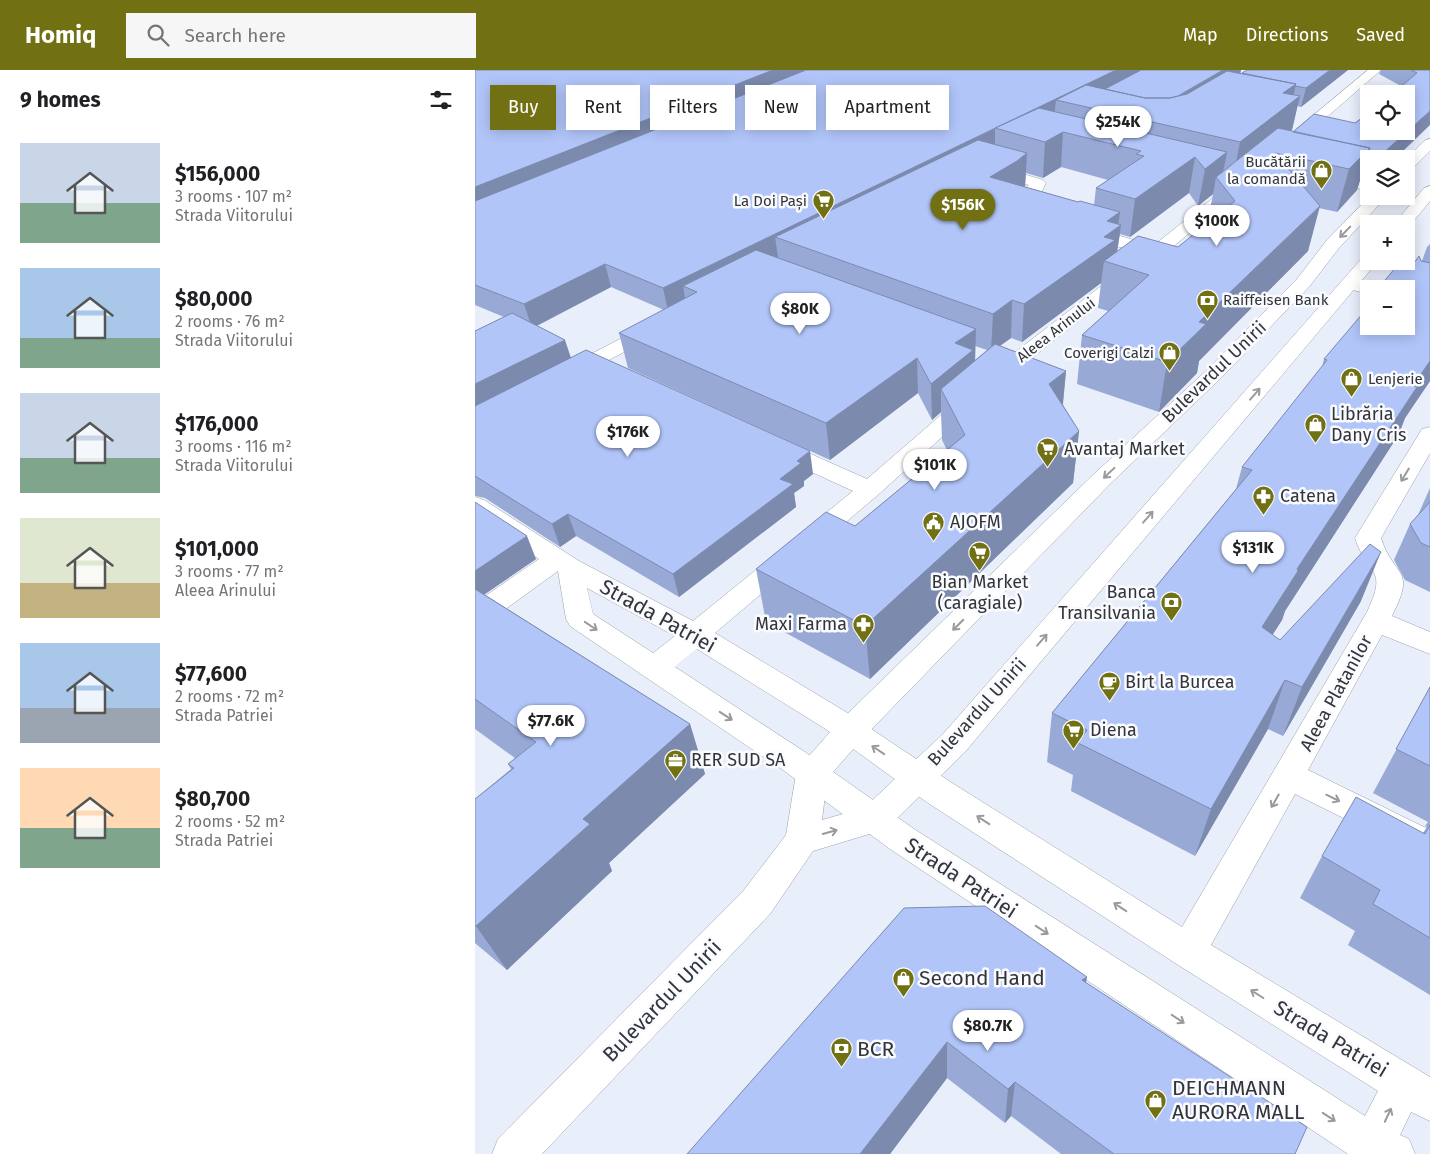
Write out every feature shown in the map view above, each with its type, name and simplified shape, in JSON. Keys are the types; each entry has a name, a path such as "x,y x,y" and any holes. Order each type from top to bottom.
{"street":[{"path":"1281,149 1375,70"},
{"path":"1301,114 1319,118"},
{"path":"1415,159 1430,143"},
{"path":"1000,152 974,165 1028,178 1038,183 1035,190 1019,201 1018,209 1038,217"},
{"path":"1313,173 1360,184"},
{"name":"Aleea Arinului","path":"654,669 869,489 999,364 1157,252 1251,174"},
{"path":"1221,182 1237,186"},
{"path":"1410,215 1430,191"},
{"name":"Bulevardul Unirii","path":"812,774 850,731 1102,479 1214,374 1303,283 1333,244 1370,205"},
{"path":"1065,225 1157,252"},
{"name":"Bulevardul Unirii","path":"874,819 953,743 1364,278"},
{"path":"551,382 672,320"},
{"path":"593,361 614,371"},
{"name":"Aleea Platanilor","path":"1188,951 1376,621 1391,586 1389,573 1370,549 1368,538 1430,434"},
{"path":"757,438 869,489"},
{"name":"Strada Patriei","path":"475,505 564,563 695,634 850,731 1188,951 1417,1092"},
{"path":"475,617 564,563"},
{"name":"Strada Patriei","path":"564,563 580,619 812,774 874,819 1379,1151"},
{"path":"1376,621 1430,644"},
{"path":"812,774 802,840 874,819"},
{"path":"1289,776 1430,846"},
{"name":"Bulevardul Unirii","path":"513,1154 757,902 802,840"},
{"path":"1379,1151 1417,1092"}],"building":[{"path":"475,70 773,70 735,85 650,85 650,118 640,122 640,85 566,85 566,130 620,130 475,187"},
{"path":"806,70 1116,70 663,288 605,264 524,304 475,285 475,201 654,130 735,130 735,98 745,94 745,130 816,130 816,85 768,85"},
{"path":"1141,70 1223,70 1178,96 1170,98 1145,98 1105,89"},
{"path":"1247,70 1330,70 1306,88 1295,86 1296,84 1242,73"},
{"path":"1411,70 1430,70 1430,111 1415,124 1415,85 1403,85 1417,73"},
{"path":"1227,71 1296,84 1283,93 1300,96 1240,142 1056,100 1086,85 1145,98 1170,98 1187,94"},
{"path":"1039,108 1227,152 1205,169 1195,157 1135,199 1096,188 1144,156 1136,154 1141,151 1063,132 1045,142 995,128"},
{"path":"1314,114 1355,123 1360,119 1360,140 1398,140 1387,150 1369,150 1370,148 1293,132"},
{"path":"1278,128 1370,148 1368,150 1360,150 1360,158 1349,169 1275,153 1320,206 1199,322 1206,324 1167,362 1082,335 1149,275 1104,261 1138,236 1178,247 1235,201 1216,177"},
{"path":"978,140 1027,153 990,177 1120,212 1107,221 1121,225 1104,237 1115,240 1024,304 1012,300 993,314 775,237"},
{"path":"756,250 976,329 955,343 973,350 931,384 917,358 826,423 619,333 697,292 683,286"},
{"path":"1419,256 1421,261 1430,263 1430,361 1413,386 1417,387 1297,569 1298,571 1262,627 1280,640 1370,544 1381,552 1302,687 1285,680 1211,809 1078,743 1087,730 1052,713 1252,470 1242,467 1327,360 1324,359 1360,317 1360,335 1415,335 1415,280 1385,280 1394,270 1415,270 1415,262"},
{"path":"512,313 565,340 475,384 475,331"},
{"path":"995,344 1066,371 1049,384 1079,431 865,626 756,569 826,512 855,526 965,435 941,389"},
{"path":"586,350 810,451 797,461 801,463 780,479 793,484 673,574 568,514 552,524 475,476 475,406"},
{"path":"475,502 527,536 475,571"},
{"path":"1430,502 1430,547 1421,543 1410,524"},
{"path":"475,589 690,724 583,819 590,824 476,926 475,799 514,768 508,764 536,742 475,699"},
{"path":"1430,687 1430,766 1396,749"},
{"path":"1356,797 1425,834 1430,825 1430,938 1373,904 1380,890 1322,856"},
{"path":"985,906 1087,977 1082,980 1307,1127 1295,1154 1114,1154 1015,1082 1008,1089 947,1042 860,1154 687,1154 904,908"}],"place":[{"name":"Bucătării la comandă","path":"1322,190"},
{"name":"La Doi Pași","path":"823,220"},
{"name":"Raiffeisen Bank","path":"1207,319"},
{"name":"Coverigi Calzi","path":"1170,372"},
{"name":"Lenjerie","path":"1352,398"},
{"name":"Librăria Dany Cris","path":"1315,443"},
{"name":"Avantaj Market","path":"1048,468"},
{"name":"Catena","path":"1264,515"},
{"name":"AJOFM","path":"934,541"},
{"name":"Bian Market (caragiale)","path":"980,571"},
{"name":"Banca Transilvania","path":"1172,621"},
{"name":"Maxi Farma","path":"863,643"},
{"name":"Birt la Burcea","path":"1109,701"},
{"name":"Diena","path":"1074,749"},
{"name":"RER SUD SA","path":"675,779"},
{"name":"Second Hand","path":"903,997"},
{"name":"BCR","path":"841,1068"},
{"name":"DEICHMANN AURORA MALL","path":"1156,1119"}]}
